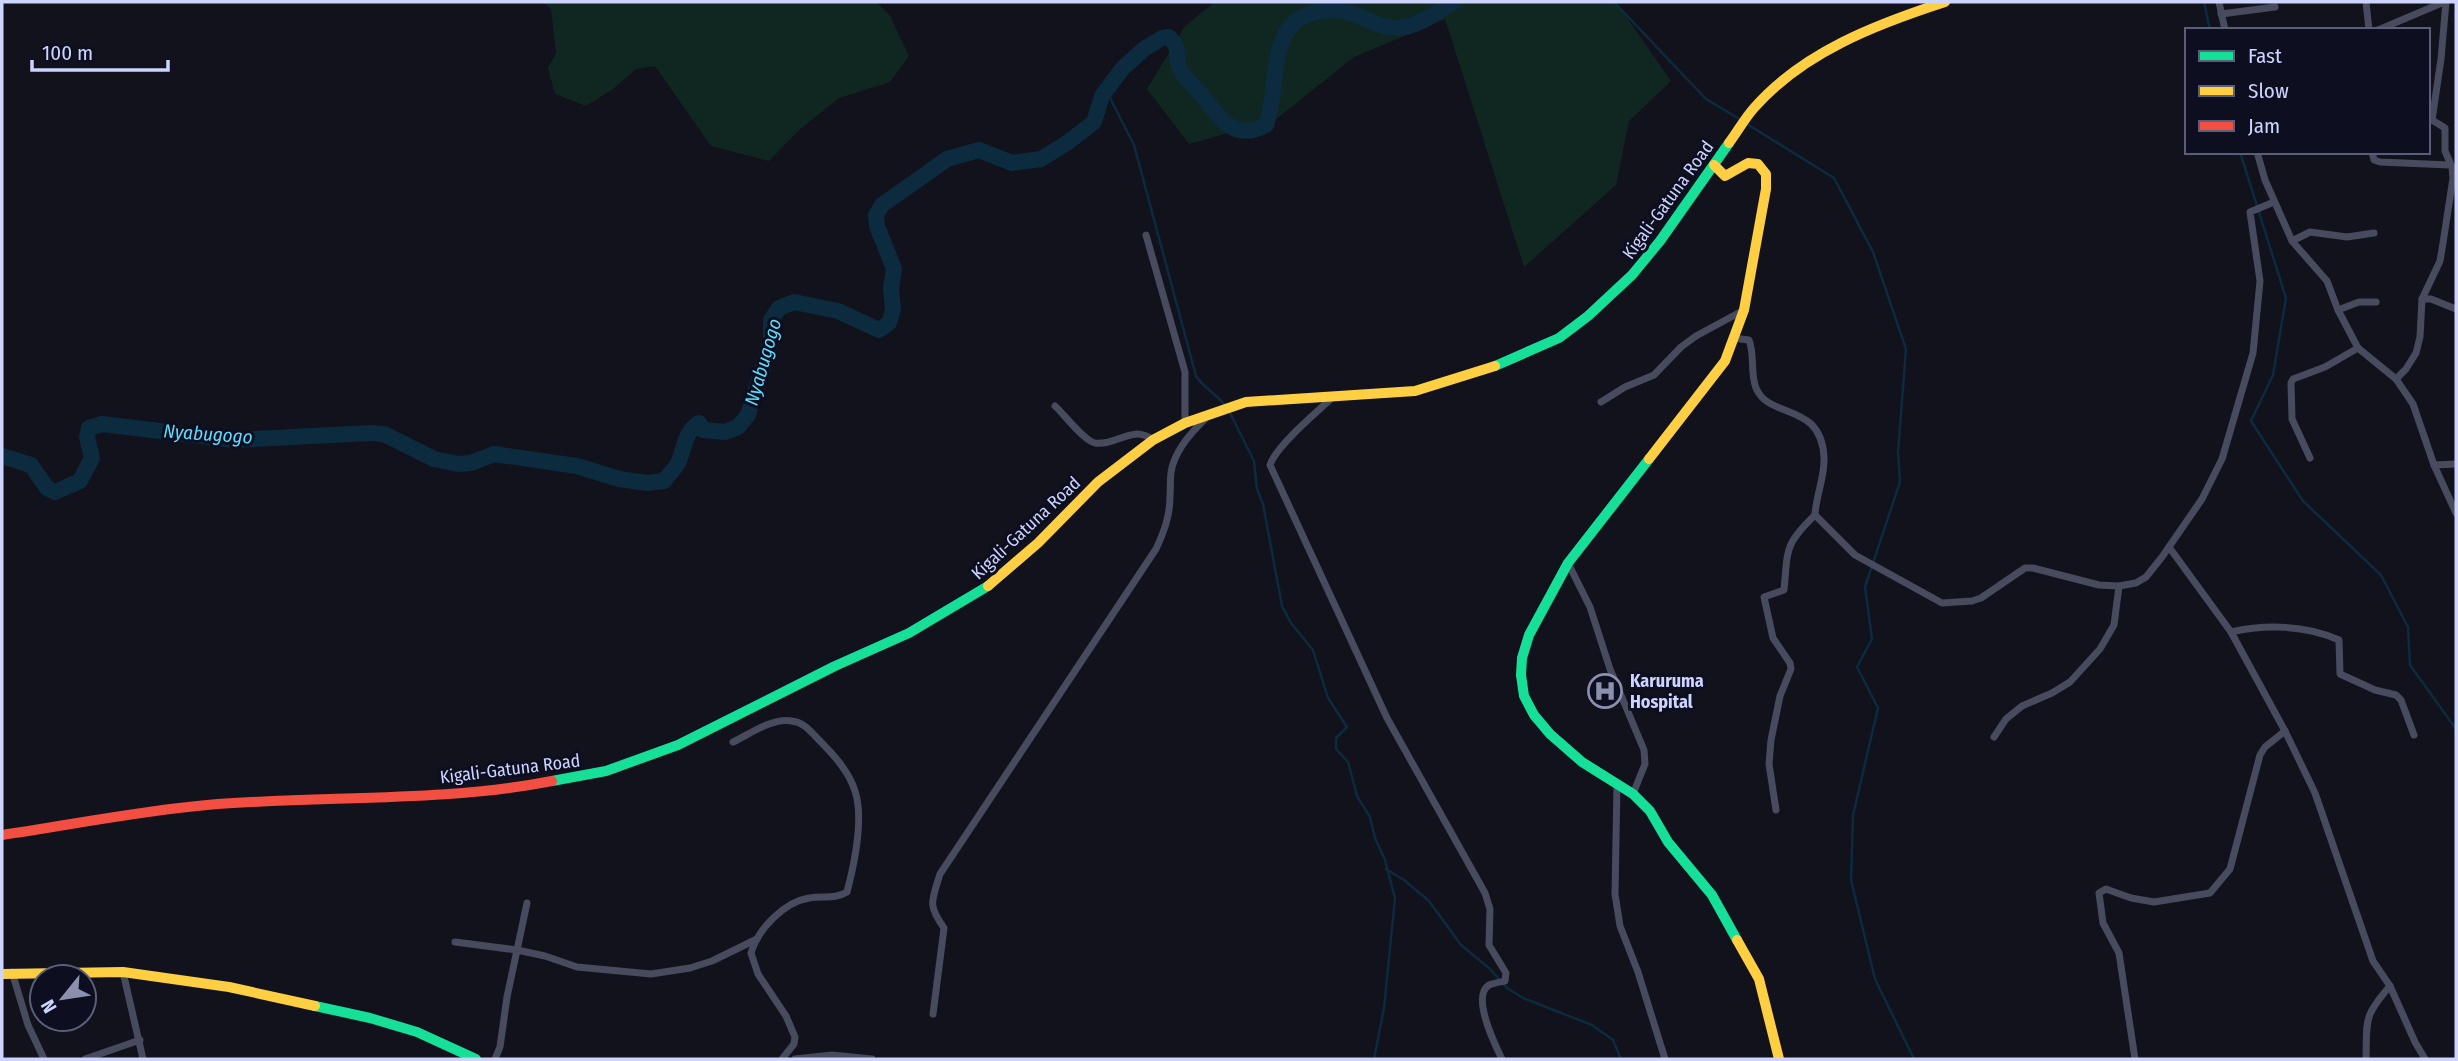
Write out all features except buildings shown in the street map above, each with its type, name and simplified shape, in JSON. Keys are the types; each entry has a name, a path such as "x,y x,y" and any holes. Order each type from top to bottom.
{"main road":[{"name":"Kigali-Gatuna Road","path":"2,835 207,805 409,797 517,788 581,777 650,756 687,741 835,666 909,633 985,589 1038,543 1098,482 1153,440 1185,423 1246,402 1415,391 1475,374 1559,338 1588,316 1632,275 1660,241 1754,108 1778,85 1816,57 1854,36 1896,18 1945,2"},
{"path":"1714,165 1725,176 1748,163 1758,164 1766,174 1766,190 1744,310 1725,361 1568,563 1530,635 1522,658 1521,675 1524,696 1534,715 1550,734 1582,762 1633,794 1650,811 1668,842 1712,895 1759,979 1779,1059"},
{"path":"7,973 123,972 229,988 370,1018 417,1032 476,1059"}],"street":[{"path":"2219,2 2224,28"},
{"path":"2366,2 2369,28"},
{"path":"2383,28 2445,2 2441,59 2432,120 2445,128 2445,151 2453,170 2451,196 2441,252 2431,284 2422,299 2420,337 2416,353 2396,379"},
{"path":"2221,14 2275,7"},
{"path":"2258,154 2274,202 2292,241 2323,275 2358,348 2396,379 2413,404 2434,465 2456,513"},
{"path":"2372,154 2374,160 2380,162 2450,165"},
{"path":"1815,515 1855,555 1942,603 1982,598 2025,568 2099,585 2119,586 2136,583 2146,577 2202,499 2225,446 2253,353 2257,321 2260,281 2250,212 2274,202"},
{"path":"2292,241 2310,232 2347,237 2374,233"},
{"path":"1146,235 1185,372 1185,423"},
{"path":"2422,299 2431,299 2456,309"},
{"path":"2339,310 2359,302 2376,302"},
{"path":"1601,402 1625,387 1654,375 1681,347 1696,336 1744,310"},
{"path":"1733,338 1749,340 1756,388 1761,396 1769,403 1813,424 1821,440 1825,459 1824,478 1815,502 1815,515 1793,538 1788,550 1784,590 1764,597 1773,638 1790,663 1791,669 1780,696 1771,740 1769,764 1776,810"},
{"path":"2310,458 2292,419 2291,383 2293,379 2325,367 2358,348"},
{"path":"1333,397 1283,445 1272,458 1270,465 1387,718 1489,901 1489,945 1506,973 1506,978 1505,981 1489,985 1483,992 1482,1009 1502,1059"},
{"path":"1055,405 1087,440 1096,443 1136,433 1147,435 1153,440"},
{"path":"933,1014 944,928 933,913 932,904 940,874 1156,549 1167,524 1173,464 1179,450 1210,413"},
{"path":"2434,465 2456,464"},
{"path":"2169,548 2231,632 2285,731 2315,793 2373,961 2390,986 2425,1059"},
{"path":"1568,563 1590,607 1610,669 1644,750 1645,764 1633,794"},
{"path":"1994,737 2006,719 2022,706 2070,682 2100,649 2114,625 2119,586"},
{"path":"2231,632 2270,626 2339,640 2340,674 2375,690 2396,695 2401,700 2414,735"},
{"path":"733,742 777,721 793,721 808,727 848,776 856,791 858,830 847,892 839,897 808,898 776,914 757,939 751,953 755,967 786,1016 795,1037 794,1044 782,1059"},
{"path":"2135,1059 2119,953 2103,923 2099,894 2106,889 2131,898 2154,902 2210,893 2230,869 2260,755 2265,747 2285,731"},
{"path":"1617,785 1615,894 1620,926 1638,972 1665,1059"},
{"path":"495,1059 527,904"},
{"path":"455,942 517,950 577,967 651,974 701,964 757,939"},
{"path":"123,972 144,1059"},
{"path":"7,973 44,1059"},
{"path":"2367,1059 2369,1012 2390,986"},
{"path":"85,1059 140,1040"},
{"path":"795,1059 832,1055 872,1059"}],"green space":[{"path":"543,2 877,2 890,16 909,56 890,82 839,98 799,130 769,161 711,146 655,66 636,69 613,89 586,106 555,94 548,68 556,53 551,9"},
{"path":"1215,2 1616,2 1671,81 1629,121 1616,185 1524,267 1445,19 1354,57 1275,120 1189,144 1147,89 1185,26"}],"waterway":[{"name":"Nyabugogo","path":"2,456 31,465 47,488 55,492 80,481 92,458 87,437 89,428 102,424 234,440 370,433 384,434 434,459 458,464 471,463 494,454 577,466 619,479 647,483 664,481 678,463 688,436 699,423 703,430 725,432 738,427 748,415 771,341 771,320 779,308 794,302 838,311 879,330 889,323 893,310 891,288 894,269 877,226 876,215 882,205 947,159 979,150 1012,163 1041,159 1094,122 1102,96 1122,69 1144,49 1162,38 1169,37 1176,48 1183,74 1221,118 1236,129 1254,130 1266,125 1281,45 1287,31 1298,20 1309,14 1341,11 1383,26 1406,27 1425,20 1454,2"},
{"path":"1614,2 1706,99 1741,120"},
{"path":"2204,2 2210,28"},
{"path":"1106,90 1134,145 1196,376 1224,404"},
{"path":"1747,124 1834,178 1873,252 1906,349 1898,452 1900,482 1865,587 1872,639 1857,667 1878,708 1853,815 1851,880 1875,979 1914,1059"},
{"path":"2241,154 2286,298 2273,375 2251,421 2303,501 2381,575 2408,627 2410,665 2456,729"},
{"path":"1230,413 1254,461 1257,489 1263,504 1282,606 1291,623 1313,650 1328,698 1347,727 1336,738 1336,749 1348,762 1357,796 1370,817 1395,898 1384,1008 1374,1059"},
{"path":"1386,869 1429,901 1461,945 1489,968 1507,988 1523,998 1592,1025 1613,1040 1621,1059"}],"traffic: fast":[{"path":"1495,366 1559,338 1588,316 1632,275 1660,241 1729,143"},
{"path":"1649,459 1568,563 1529,635 1522,658 1524,696 1534,715 1550,734 1582,762 1633,794 1650,811 1668,842 1712,895 1737,940"},
{"path":"552,781 606,771 678,745 835,666 909,633 988,586"},
{"path":"315,1006 417,1032 476,1059"}],"traffic: slow":[{"path":"1729,143 1751,112 1773,88 1795,71 1842,42 1868,30 1945,2"},
{"path":"1649,459 1725,361 1744,310 1766,189 1766,174 1758,164 1748,163 1725,176 1714,165"},
{"path":"988,586 1038,543 1098,482 1153,440 1185,423 1246,402 1415,391 1495,366"},
{"path":"1737,940 1759,979 1779,1059"},
{"path":"2,974 123,972 229,987 315,1006"}],"traffic: jam":[{"path":"2,835 130,814 207,805 424,796 552,781"}],"place":[{"name":"Karuruma Hospital","path":"1605,691"}]}
